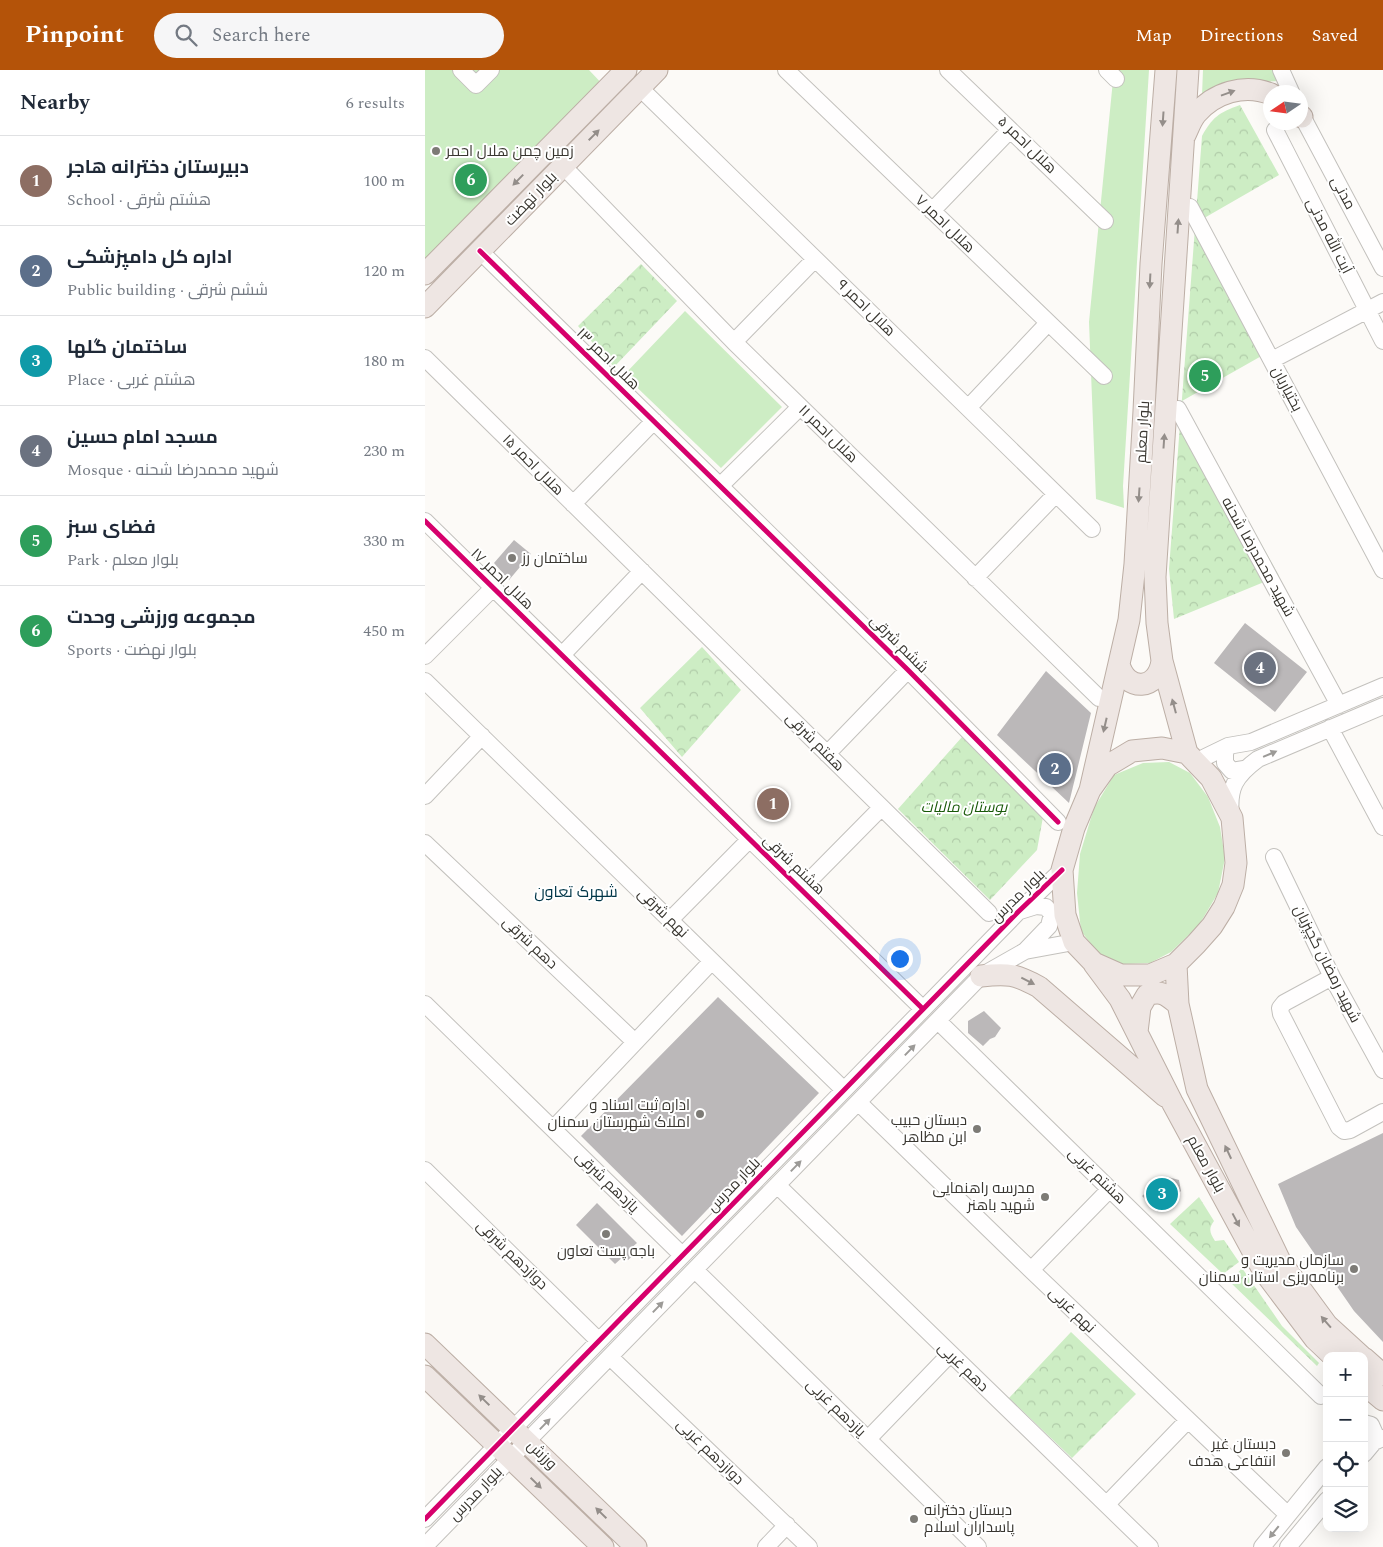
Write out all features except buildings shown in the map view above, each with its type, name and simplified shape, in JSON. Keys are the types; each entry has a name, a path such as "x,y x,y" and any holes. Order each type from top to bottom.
{"main road":[{"name":"بلوار نهضت","path":"425,307 657,70"},
{"name":"بلوار معلم","path":"1090,790 1129,620 1135,564 1151,264 1166,70"},
{"name":"بلوار معلم","path":"1188,70 1155,577 1157,623 1162,662 1191,758"},
{"name":"بلوار نهضت","path":"426,273 623,71"},
{"path":"1184,138 1195,115 1213,98 1237,90 1263,91"},
{"path":"426,273 443,288"},
{"path":"1119,664 1121,672 1126,679 1133,683 1142,684 1150,682 1157,677 1161,670 1162,662"},
{"path":"1074,942 1065,915 1062,870 1075,828 1090,790 1107,766 1132,751 1162,748 1191,758 1211,778 1232,818 1236,863 1233,885 1224,907 1212,926 1197,944 1176,964 1150,975 1121,975 1094,964"},
{"name":"بلوار معلم","path":"1074,942 1094,964 1120,999 1172,1102 1263,1270 1315,1339 1329,1352"},
{"name":"بلوار معلم","path":"1176,964 1178,1004 1197,1088 1279,1261 1327,1325 1357,1352"},
{"path":"981,976 1001,974 1021,978 1039,987 1172,1102"},
{"path":"1137,1032 1140,1007 1147,995 1157,992 1165,994 1178,1004"},
{"name":"ورزش","path":"425,1344 636,1547"},
{"path":"1368,1362 1383,1375"},
{"name":"ورزش","path":"425,1376 603,1547"},
{"path":"1368,1387 1383,1400"},
{"path":"556,1503 572,1485"}],"street":[{"path":"461,70 476,85 491,70"},
{"name":"هلال احمر ۷","path":"786,70 1104,376"},
{"name":"هلال احمر ۵","path":"949,70 1105,221"},
{"path":"1281,70 1288,85"},
{"name":"هلال احمر ۹","path":"640,88 1092,529"},
{"name":"مدنی","path":"1308,129 1383,268"},
{"path":"932,211 1010,130"},
{"name":"آیت الله مدنی","path":"1275,130 1383,341"},
{"name":"هلال احمر ۱۱","path":"563,166 734,342 1099,698"},
{"name":"بختیاریان","path":"1190,207 1383,570"},
{"name":"هلال احمر ۱۳","path":"480,251 720,486"},
{"path":"734,342 815,259"},
{"path":"1271,360 1383,302"},
{"path":"968,408 1048,323"},
{"name":"هلال احمر ۱۵","path":"425,358 642,571"},
{"path":"720,486 800,407"},
{"name":"شهید محمدرضا شحنه","path":"1177,409 1339,705"},
{"path":"573,504 654,422"},
{"name":"ششم شرقی","path":"720,486 908,670 1058,822"},
{"path":"975,578 1056,494"},
{"name":"هلال احمر ۱۷","path":"425,521 562,655"},
{"path":"562,655 642,571"},
{"name":"هفتم شرقی","path":"642,571 989,914"},
{"path":"425,656 493,588"},
{"name":"هشتم شرقی","path":"562,655 923,1009"},
{"path":"827,754 908,670"},
{"name":"نهم شرقی","path":"425,681 844,1090"},
{"path":"1191,758 1228,746 1251,742 1383,686"},
{"path":"1232,818 1230,801 1232,792 1234,784 1244,769 1258,759 1383,706"},
{"path":"1330,728 1383,827"},
{"path":"425,796 481,736"},
{"path":"1228,746 1225,753 1225,763 1232,770 1244,769"},
{"path":"801,889 881,808"},
{"path":"670,920 750,839"},
{"name":"دهم شرقی","path":"425,843 635,1042"},
{"name":"شهید رمضان گچپزیان","path":"1274,857 1332,977 1383,1070"},
{"name":"بلوار مدرس","path":"426,1546 599,1341 1018,912 1062,870"},
{"path":"1018,912 1036,906 1046,907 1052,914 1049,926 1025,951"},
{"name":"بلوار مدرس","path":"520,1435 610,1357 981,976 1025,951 1074,942"},
{"path":"553,1129 712,961"},
{"path":"1332,977 1284,1003 1280,1008 1281,1014 1339,1127 1344,1131 1350,1130 1383,1112"},
{"name":"یازدهم شرقی","path":"425,1004 683,1255"},
{"name":"هشتم غربی","path":"938,1020 1321,1396"},
{"name":"نهم غربی","path":"858,1102 1288,1515"},
{"name":"دوازدهم شرقی","path":"425,1170 599,1341"},
{"name":"دهم غربی","path":"777,1185 1150,1547"},
{"path":"1031,1270 1110,1189"},
{"path":"746,1191 760,1203"},
{"name":"یازدهم غربی","path":"695,1270 978,1547"},
{"path":"868,1439 950,1354"},
{"name":"دوازدهم غربی","path":"610,1357 809,1547"},
{"path":"1107,1504 1188,1420"},
{"path":"1368,1424 1371,1425 1375,1434 1374,1444"},
{"name":"بلوار مدرس","path":"425,1519 504,1452"},
{"path":"1262,1547 1323,1472"},
{"path":"1289,1547 1323,1505"},
{"path":"766,1547 787,1525"}],"green space":[{"path":"425,70 589,70 607,89 425,274"},
{"path":"1114,70 1149,70 1123,486 1124,508 1096,499 1089,322"},
{"path":"1203,70 1273,70 1278,81 1224,84 1202,95"},
{"path":"1240,105 1279,175 1199,221 1272,350 1182,401 1279,576 1174,619 1169,569 1202,136 1209,124 1217,116"},
{"path":"641,264 677,301 614,367 578,326"},
{"path":"685,311 782,407 721,468 624,375"},
{"path":"702,647 741,690 682,757 640,708"},
{"name":"بوستان مالیات","path":"962,737 1043,817 1037,850 990,900 898,809"},
{"path":"1169,762 1190,773 1208,797 1220,827 1225,858 1218,893 1199,925 1171,952 1150,963 1122,964 1101,957 1081,931 1077,893 1080,854 1094,808 1114,775 1143,763"},
{"path":"1199,1197 1214,1221 1210,1231 1215,1241 1224,1240 1239,1262 1223,1274 1170,1224"},
{"path":"1242,1268 1282,1326 1319,1363 1317,1366 1230,1282"},
{"path":"1071,1332 1136,1394 1072,1458 1009,1398"}],"cycle path":[{"path":"480,251 908,670 1058,822"},
{"path":"425,521 923,1009"},
{"path":"425,1519 1018,912 1062,870"}],"place":[{"name":"زمین چمن هلال احمر","path":"436,151"},
{"name":"مجموعه ورزشی وحدت","path":"471,180"},
{"name":"فضای سبز","path":"1205,376"},
{"name":"ساختمان رز","path":"512,558"},
{"name":"مسجد امام حسین","path":"1260,668"},
{"name":"اداره کل دامپزشکی","path":"1055,769"},
{"name":"دبیرستان دخترانه هاجر","path":"773,804"},
{"name":"اداره ثبت اسناد و املاک شهرستان سمنان","path":"700,1114"},
{"name":"دبستان حبیب ابن مظاهر","path":"977,1129"},
{"name":"ساختمان گلها","path":"1162,1194"},
{"name":"مدرسه راهنمایی شهید باهنر","path":"1045,1197"},
{"name":"باجه پست تعاون","path":"606,1234"},
{"name":"سازمان مدیریت و برنامه‌ریزی استان سمنان","path":"1354,1269"},
{"name":"دبستان غیر انتفاعی هدف","path":"1286,1453"},
{"name":"دبستان دخترانه پاسداران اسلام","path":"914,1519"}],"district":[{"name":"شهرک تعاون","path":"576,892"}]}
